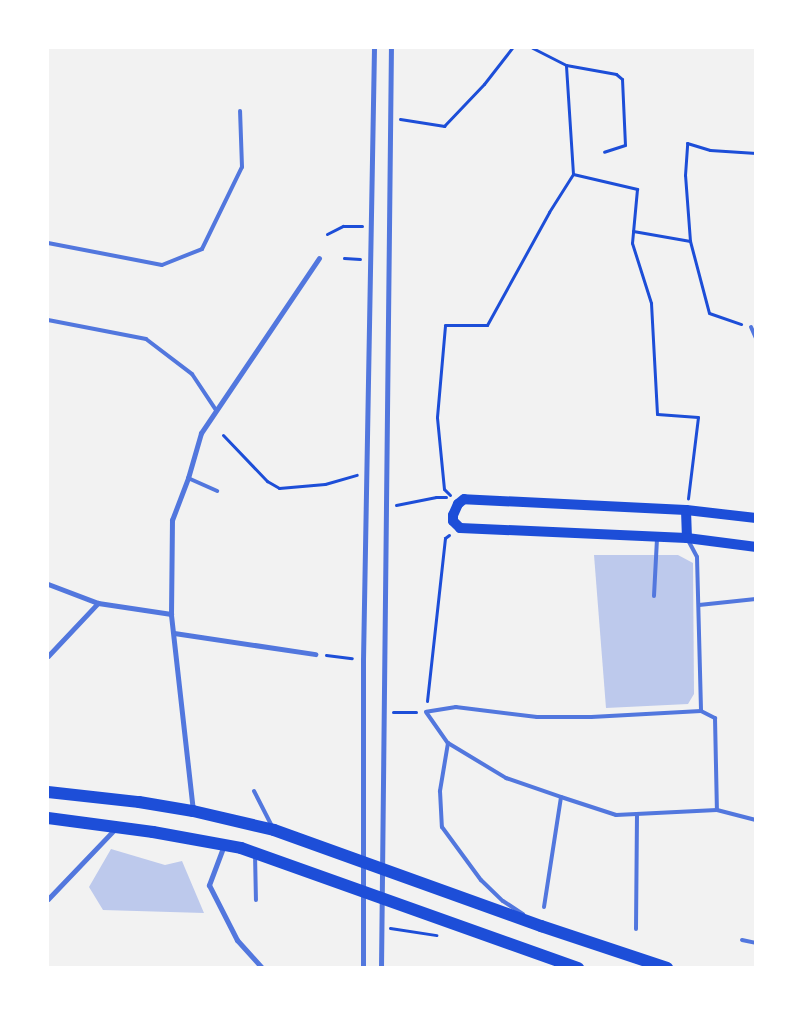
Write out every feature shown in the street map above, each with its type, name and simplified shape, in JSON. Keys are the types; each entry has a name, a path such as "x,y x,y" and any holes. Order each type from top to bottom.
{"main road":[{"path":"756,518 686,510 464,499 458,504 453,515 453,521 460,528 687,538 756,547"},
{"path":"686,510 687,538"},
{"path":"48,792 139,802 193,811 274,830 541,926 667,968"},
{"path":"48,818 224,845 255,852 578,968"}],"street":[{"path":"363,968 363,660 374,48"},
{"path":"381,968 391,48"},
{"path":"193,811 171,614 172,520 188,478 201,433 319,258"},
{"path":"48,584 98,603 171,614"},
{"path":"48,656 98,603"},
{"path":"174,633 315,654"},
{"path":"48,899 116,828"},
{"path":"224,845 209,885 237,940 262,968"}],"lane":[{"path":"48,243 162,265 202,249 242,167 240,111"},
{"path":"48,320 146,339 192,374 216,410"},
{"path":"751,327 756,338"},
{"path":"188,478 217,492"},
{"path":"654,596 657,538"},
{"path":"687,538 697,557 701,711"},
{"path":"699,605 756,599"},
{"path":"717,810 715,718 701,711 591,717 537,717 456,707 426,712 448,742 506,778 561,797 616,815 717,810 756,820"},
{"path":"448,742 440,791 442,827 481,880 503,901 541,926"},
{"path":"254,791 274,830"},
{"path":"544,907 561,797"},
{"path":"636,929 637,814"},
{"path":"255,852 256,900"},
{"path":"742,940 756,943"}],"path":[{"path":"389,117 444,126 484,84 512,48"},
{"path":"532,48 566,65 616,74 622,80 625,145 604,152"},
{"path":"451,497 444,489 438,417 445,324 487,325 549,212 573,174 566,65"},
{"path":"751,327 709,313 690,241 685,175 687,143 710,150 756,153"},
{"path":"573,174 637,189 632,243 651,303 657,414 698,417 686,510"},
{"path":"326,234 342,226 372,226"},
{"path":"633,231 690,241"},
{"path":"222,435 267,480 279,488 325,484 366,473"},
{"path":"386,508 436,497 464,499"},
{"path":"383,711 426,712 445,538 460,528"},
{"path":"315,654 363,660"},
{"path":"389,927 445,936"}],"building":[{"path":"594,555 678,555 693,563 694,694 688,704 606,708"},
{"path":"111,849 165,865 182,861 204,913 103,910 89,887"}]}
